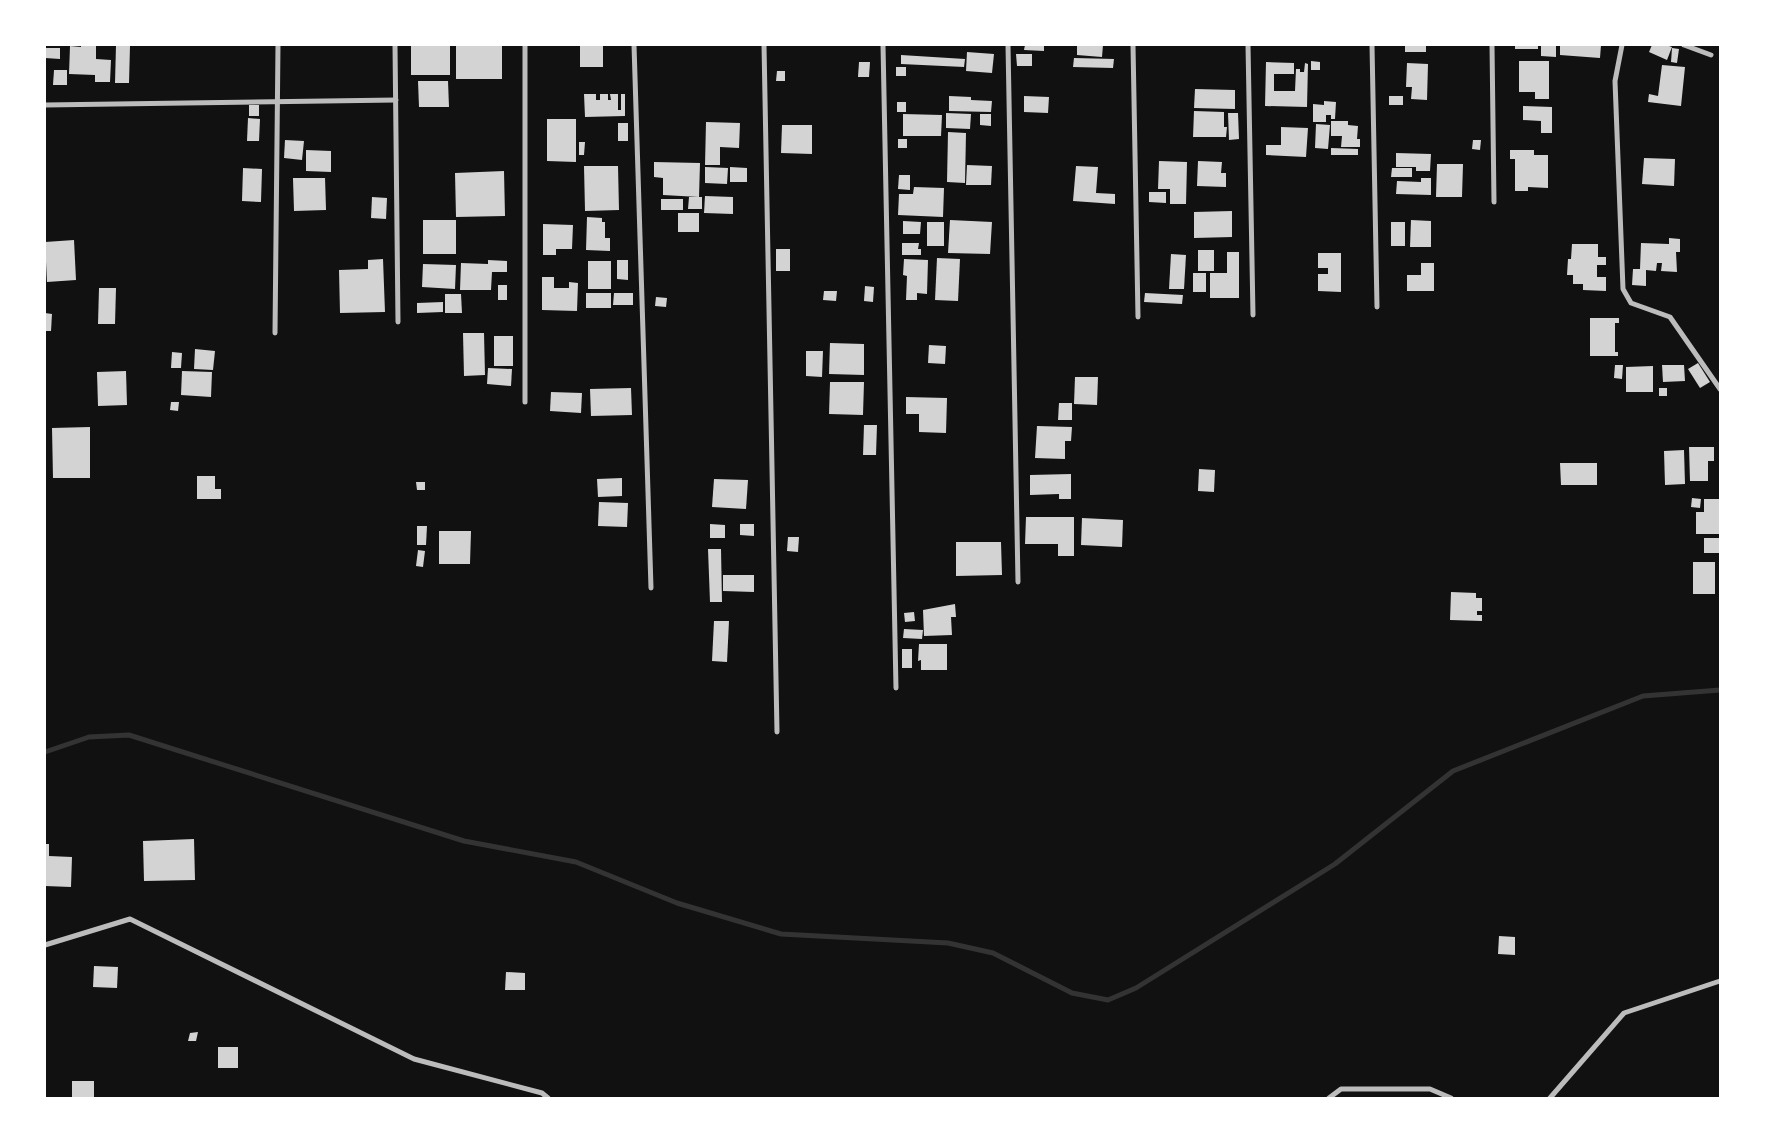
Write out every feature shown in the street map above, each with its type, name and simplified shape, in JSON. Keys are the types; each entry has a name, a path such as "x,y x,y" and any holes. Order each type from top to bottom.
{"street":[{"path":"275,332 278,45"},
{"path":"395,45 398,322"},
{"path":"525,45 525,402"},
{"path":"634,45 651,588"},
{"path":"764,45 777,732"},
{"path":"884,45 896,688"},
{"path":"1008,45 1018,582"},
{"path":"1133,45 1138,317"},
{"path":"1248,45 1253,315"},
{"path":"1372,45 1377,307"},
{"path":"1492,45 1494,202"},
{"path":"1622,45 1615,81 1623,289 1631,303 1670,317 1720,389"},
{"path":"1684,45 1711,55"},
{"path":"45,105 396,100"},
{"path":"45,945 130,919 414,1059 542,1093 548,1098"},
{"path":"1550,1098 1624,1013 1720,981"},
{"path":"1329,1098 1341,1089 1430,1089 1451,1098"}],"building":[{"path":"81,45 96,45 96,59 111,60 110,82 95,82 95,75 69,74 70,46 81,47"},
{"path":"116,45 130,46 129,83 115,83"},
{"path":"411,45 450,45 450,75 411,75"},
{"path":"456,45 502,45 502,79 456,79"},
{"path":"580,45 603,45 603,67 580,67"},
{"path":"1025,45 1044,45 1044,51 1024,50"},
{"path":"1077,45 1103,45 1102,57 1077,55"},
{"path":"1405,45 1426,45 1426,52 1405,52"},
{"path":"1515,45 1538,45 1538,49 1515,49"},
{"path":"1541,45 1556,45 1556,57 1541,56"},
{"path":"1560,45 1601,45 1600,58 1560,55"},
{"path":"1652,45 1672,47 1667,60 1649,52"},
{"path":"45,48 60,48 60,59 45,58"},
{"path":"1672,48 1679,49 1677,63 1671,62"},
{"path":"967,52 994,54 992,73 966,71"},
{"path":"1016,54 1032,54 1032,66 1017,66"},
{"path":"901,55 965,59 964,67 901,64"},
{"path":"1074,58 1114,59 1113,68 1073,67"},
{"path":"1311,61 1320,62 1320,70 1311,70"},
{"path":"1519,61 1549,61 1549,99 1535,99 1535,92 1519,92"},
{"path":"859,62 870,62 869,77 858,77"},
{"path":"1266,62 1294,63 1294,74 1274,74 1274,91 1295,91 1296,69 1304,72 1305,63 1308,64 1307,107 1265,106"},
{"path":"1407,63 1428,64 1427,100 1411,99 1412,87 1406,87"},
{"path":"1662,65 1685,67 1681,106 1648,102 1649,94 1658,96"},
{"path":"896,67 906,67 906,76 896,76"},
{"path":"54,70 67,70 67,85 53,85"},
{"path":"777,71 785,71 785,81 776,81"},
{"path":"418,81 448,81 449,107 419,107"},
{"path":"1195,89 1235,90 1235,109 1194,108"},
{"path":"584,94 596,94 596,100 600,100 600,94 608,94 608,100 611,100 610,94 618,94 618,110 621,110 621,94 625,94 625,116 585,117"},
{"path":"949,96 971,97 971,100 992,101 991,112 949,111"},
{"path":"1024,96 1049,97 1048,113 1024,112"},
{"path":"1389,96 1403,96 1403,105 1389,105"},
{"path":"1324,101 1336,102 1335,119 1331,119 1331,115 1326,115 1326,122 1313,122 1313,104 1324,105"},
{"path":"897,102 906,102 906,112 897,112"},
{"path":"249,105 259,105 259,116 249,116"},
{"path":"1523,106 1552,107 1552,133 1541,133 1541,121 1523,120"},
{"path":"1194,111 1224,112 1224,127 1227,127 1226,137 1193,137"},
{"path":"946,113 971,114 970,129 946,128"},
{"path":"1228,113 1238,113 1239,139 1229,140"},
{"path":"903,114 942,115 941,136 903,136"},
{"path":"980,114 991,114 991,126 980,125"},
{"path":"248,118 260,119 259,141 247,141"},
{"path":"547,119 576,119 576,162 547,161"},
{"path":"1331,121 1348,121 1348,125 1358,126 1357,139 1360,139 1360,147 1341,147 1342,136 1331,136"},
{"path":"706,122 740,123 739,148 720,147 720,165 705,165"},
{"path":"618,123 628,123 628,141 618,141"},
{"path":"1316,124 1330,125 1328,149 1315,148"},
{"path":"782,125 812,125 812,154 781,153"},
{"path":"1281,127 1308,128 1306,157 1266,155 1266,145 1281,145"},
{"path":"948,132 966,133 965,183 947,182"},
{"path":"898,139 907,139 907,148 898,148"},
{"path":"285,140 304,141 302,160 284,158"},
{"path":"1473,140 1481,140 1480,150 1472,149"},
{"path":"579,142 585,142 584,155 579,155"},
{"path":"1331,148 1358,149 1358,155 1331,155"},
{"path":"306,150 331,151 331,172 306,171"},
{"path":"1510,150 1534,150 1534,155 1548,155 1548,188 1528,187 1528,191 1515,191 1515,159 1510,159"},
{"path":"1396,153 1431,154 1430,171 1416,171 1416,167 1396,167"},
{"path":"1644,158 1675,159 1674,186 1642,184"},
{"path":"1159,161 1187,162 1186,204 1170,204 1170,189 1158,189"},
{"path":"1198,161 1222,162 1221,173 1226,173 1226,187 1197,186"},
{"path":"654,162 700,163 699,197 663,195 663,178 654,177"},
{"path":"1437,164 1463,164 1462,197 1436,197"},
{"path":"967,165 992,166 991,185 966,185"},
{"path":"584,166 618,166 619,210 585,211"},
{"path":"1076,166 1098,167 1096,193 1115,194 1115,204 1073,201"},
{"path":"705,167 728,168 727,184 705,183"},
{"path":"730,167 747,168 747,182 730,182"},
{"path":"243,168 262,169 261,202 242,201"},
{"path":"1392,168 1412,168 1412,177 1391,177"},
{"path":"504,171 505,216 456,217 455,173"},
{"path":"899,175 910,175 910,190 898,189"},
{"path":"293,178 325,178 326,210 294,211"},
{"path":"1421,178 1431,178 1431,195 1396,194 1397,181 1421,182"},
{"path":"914,187 944,188 943,217 898,215 899,194 913,194"},
{"path":"1149,192 1166,192 1166,203 1149,202"},
{"path":"705,196 733,197 733,214 704,213"},
{"path":"372,197 387,198 386,219 371,218"},
{"path":"689,197 702,197 702,209 688,209"},
{"path":"661,199 683,199 683,210 661,210"},
{"path":"1232,211 1232,237 1194,238 1194,212"},
{"path":"678,213 699,213 699,232 678,232"},
{"path":"587,217 602,218 602,222 605,222 605,238 610,238 610,251 586,250"},
{"path":"423,220 456,220 456,254 423,254"},
{"path":"950,220 992,222 990,254 948,253"},
{"path":"1411,220 1431,221 1431,247 1410,247"},
{"path":"903,221 921,222 920,234 903,234"},
{"path":"927,222 944,222 944,246 927,246"},
{"path":"1391,222 1405,222 1405,246 1391,246"},
{"path":"543,224 573,225 572,249 556,249 556,255 543,255"},
{"path":"1669,238 1680,239 1680,252 1676,252 1677,272 1661,271 1662,263 1657,263 1656,271 1646,270 1646,286 1632,285 1633,269 1640,269 1641,243 1669,244"},
{"path":"74,240 76,280 47,282 45,242"},
{"path":"902,243 919,243 918,249 921,249 921,255 902,255"},
{"path":"1572,244 1598,244 1598,257 1606,257 1606,265 1597,265 1597,277 1606,277 1606,291 1583,290 1583,284 1573,284 1573,275 1567,275 1568,259 1571,259"},
{"path":"776,249 790,249 790,271 776,271"},
{"path":"1198,250 1214,250 1214,271 1198,271"},
{"path":"1227,252 1239,252 1239,298 1210,298 1210,273 1227,273"},
{"path":"1318,253 1341,253 1341,292 1318,291 1318,274 1328,274 1328,268 1318,268"},
{"path":"1171,254 1186,255 1184,289 1169,289"},
{"path":"937,258 960,259 958,301 935,300"},
{"path":"383,259 385,312 340,313 339,270 368,269 368,260"},
{"path":"904,259 928,260 927,294 917,293 917,300 906,300 907,276 903,275"},
{"path":"488,260 507,261 507,272 492,272 491,290 460,290 461,263 488,264"},
{"path":"617,260 628,260 628,280 617,279"},
{"path":"588,261 611,261 611,289 588,289"},
{"path":"1421,263 1434,263 1434,291 1407,291 1407,275 1421,275"},
{"path":"423,264 456,265 455,289 422,287"},
{"path":"1193,273 1206,273 1206,292 1193,292"},
{"path":"542,277 554,277 554,288 569,288 569,282 578,283 577,311 542,310"},
{"path":"498,285 507,285 507,300 498,300"},
{"path":"865,286 874,287 873,302 864,301"},
{"path":"99,288 116,288 115,324 98,324"},
{"path":"824,291 837,291 836,301 823,300"},
{"path":"586,293 611,293 611,308 586,308"},
{"path":"614,293 633,293 633,305 613,305"},
{"path":"1145,293 1183,295 1182,304 1144,302"},
{"path":"445,294 461,294 462,313 445,313"},
{"path":"656,297 667,298 666,307 655,306"},
{"path":"443,302 443,312 417,313 417,303"},
{"path":"45,313 52,314 51,331 45,331"},
{"path":"1590,318 1619,318 1619,323 1615,323 1615,352 1618,352 1618,356 1590,356"},
{"path":"463,333 484,333 485,375 464,376"},
{"path":"494,336 513,336 513,366 494,366"},
{"path":"830,343 864,344 864,375 829,374"},
{"path":"929,345 946,346 945,364 928,363"},
{"path":"195,349 215,351 213,370 194,369"},
{"path":"806,351 823,351 822,377 806,376"},
{"path":"172,352 182,353 181,368 171,368"},
{"path":"1698,363 1710,382 1700,388 1688,369"},
{"path":"1615,365 1623,365 1622,379 1614,378"},
{"path":"1662,365 1684,365 1685,381 1663,382"},
{"path":"1653,366 1653,392 1626,392 1626,367"},
{"path":"488,368 512,369 511,386 487,384"},
{"path":"126,371 127,405 98,406 97,372"},
{"path":"182,371 212,372 211,397 181,395"},
{"path":"1075,377 1098,377 1097,405 1074,404"},
{"path":"830,382 864,382 863,415 829,414"},
{"path":"631,388 632,415 591,416 590,389"},
{"path":"1659,388 1667,388 1667,396 1659,396"},
{"path":"551,392 582,393 581,413 550,411"},
{"path":"906,397 947,398 946,433 919,432 919,414 906,414"},
{"path":"171,402 179,402 178,411 170,410"},
{"path":"1059,403 1072,403 1072,420 1058,420"},
{"path":"864,425 877,425 876,455 863,455"},
{"path":"1037,426 1072,427 1071,441 1065,441 1065,459 1035,458"},
{"path":"90,427 90,478 53,478 52,428"},
{"path":"1689,447 1714,447 1714,461 1708,461 1708,481 1690,481"},
{"path":"1684,450 1685,484 1665,485 1664,451"},
{"path":"1560,463 1597,463 1597,485 1561,485"},
{"path":"1199,469 1215,470 1214,492 1198,491"},
{"path":"1071,474 1071,499 1059,499 1059,494 1030,495 1030,475"},
{"path":"197,476 215,476 215,489 221,489 221,499 197,499"},
{"path":"622,478 622,496 598,497 597,479"},
{"path":"714,479 748,480 746,509 712,507"},
{"path":"416,482 425,482 425,490 417,490"},
{"path":"1692,498 1701,499 1700,508 1691,507"},
{"path":"1704,499 1720,499 1720,534 1696,534 1696,512 1704,512"},
{"path":"599,502 628,503 627,527 598,526"},
{"path":"1026,517 1074,517 1074,556 1058,556 1058,544 1025,544"},
{"path":"1082,518 1123,520 1122,547 1081,545"},
{"path":"710,524 725,525 725,538 710,538"},
{"path":"740,524 754,524 754,536 740,535"},
{"path":"417,526 427,526 426,545 417,545"},
{"path":"439,531 471,531 470,564 439,564"},
{"path":"788,537 799,537 798,552 787,551"},
{"path":"1704,538 1720,538 1720,553 1704,553"},
{"path":"956,542 1001,542 1002,575 956,576"},
{"path":"708,549 721,549 722,602 710,602"},
{"path":"418,550 425,551 423,567 416,566"},
{"path":"1693,562 1715,562 1715,594 1693,594"},
{"path":"723,575 754,575 754,592 723,591"},
{"path":"1451,592 1476,593 1476,598 1482,598 1482,611 1477,611 1477,615 1482,615 1482,621 1450,620"},
{"path":"955,604 956,617 951,617 952,635 924,636 923,610"},
{"path":"914,612 915,621 905,622 904,613"},
{"path":"714,621 729,621 727,662 712,661"},
{"path":"904,629 923,630 922,639 903,638"},
{"path":"919,644 947,644 947,670 921,670 921,660 918,661"},
{"path":"902,649 912,649 912,668 902,668"},
{"path":"194,839 195,880 144,881 143,841"},
{"path":"45,844 49,844 49,856 72,857 71,887 45,886"},
{"path":"1499,936 1515,937 1515,955 1498,954"},
{"path":"94,966 118,967 117,988 93,987"},
{"path":"506,972 525,973 525,990 505,990"},
{"path":"198,1032 196,1041 188,1041 190,1033"},
{"path":"218,1047 238,1047 238,1068 218,1068"},
{"path":"72,1081 94,1081 94,1098 72,1098"}],"waterway":[{"path":"45,752 89,737 129,735 464,841 576,862 677,903 781,934 948,943 993,953 1072,993 1108,1000 1136,988 1335,864 1453,771 1643,696 1720,690"}]}
